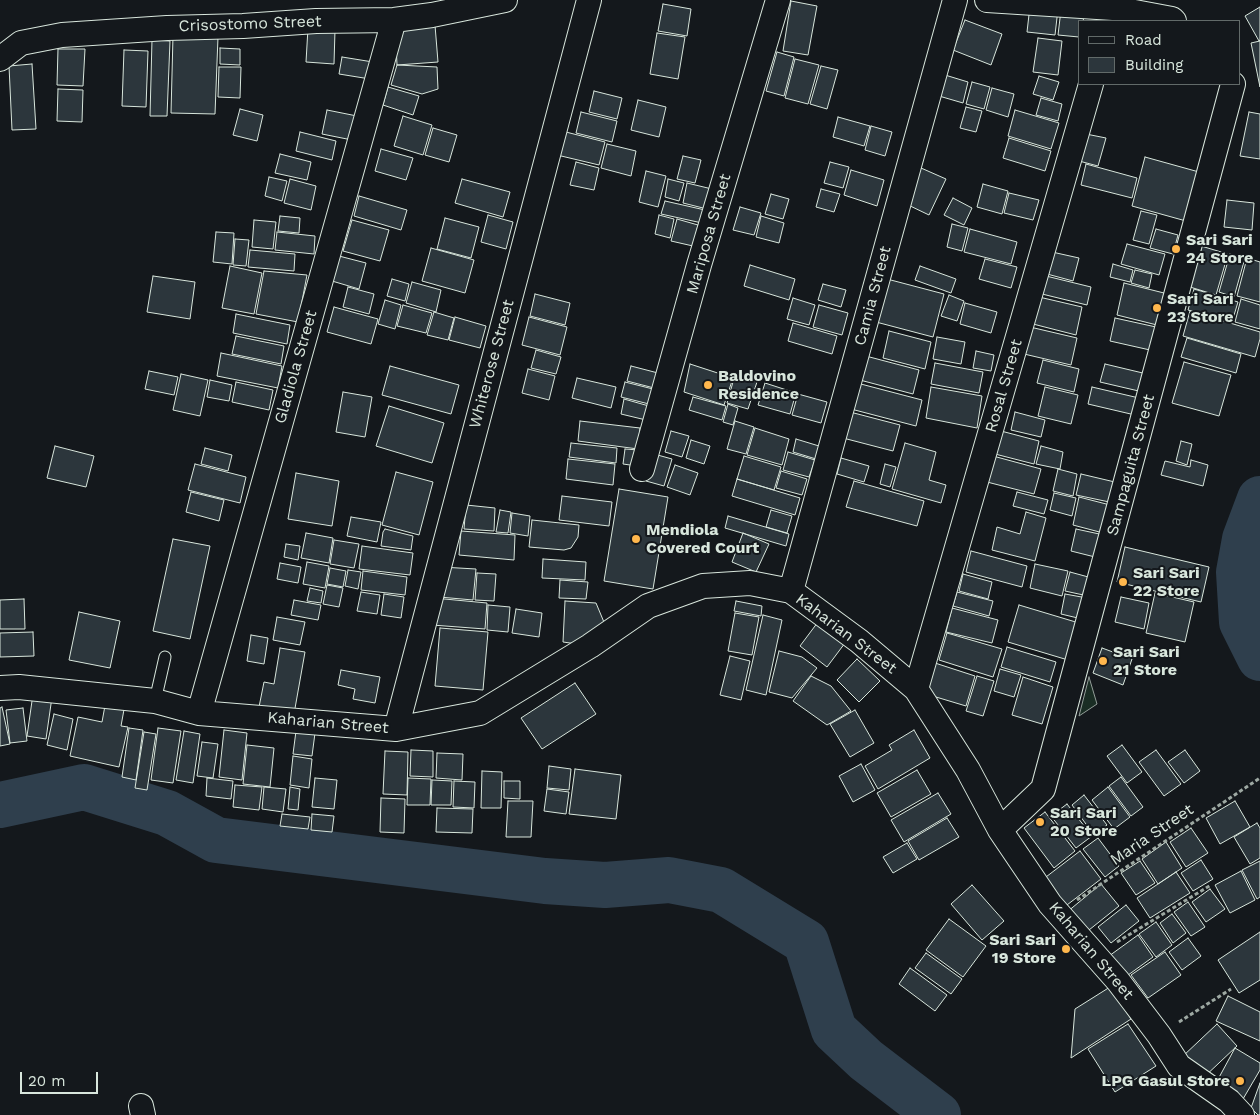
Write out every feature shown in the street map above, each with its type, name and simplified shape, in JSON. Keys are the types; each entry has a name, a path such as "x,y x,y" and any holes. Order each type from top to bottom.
{"street":[{"name":"Crisostomo Street","path":"0,59 21,43 62,35 316,21 394,20 432,15 505,0"},
{"name":"Whiterose Street","path":"396,729 589,0"},
{"name":"Mariposa Street","path":"642,469 702,256 778,0"},
{"name":"Camia Street","path":"791,591 955,0"},
{"path":"987,0 1111,15 1173,20"},
{"name":"Gladiola Street","path":"199,713 394,20"},
{"name":"Rosal Street","path":"916,689 1091,85"},
{"name":"Sampaguita Street","path":"1000,830 1043,789 1233,85"},
{"name":"Kaharian Street","path":"0,688 20,687 155,701 199,713 396,729 480,713 590,646 648,606 703,586 750,583 791,591 859,640 916,689 968,770 1000,830 1050,904 1118,981 1159,1035 1179,1066 1230,1101 1242,1115"}],"lane":[{"path":"155,701 164,657"}],"path":[{"name":"Maria Street","path":"1058,913 1260,778"},
{"path":"1095,955 1211,885"},
{"path":"1159,1035 1231,989"}],"green space":[{"path":"1089,677 1097,704 1079,716"}],"building":[{"path":"791,1 817,6 808,55 783,51"},
{"path":"663,4 691,9 687,36 658,31"},
{"path":"1030,6 1058,9 1055,35 1027,32"},
{"path":"1260,7 1260,40 1259,41 1245,16"},
{"path":"1061,10 1085,13 1083,20 1078,20 1078,37 1058,35"},
{"path":"965,20 1002,34 991,65 953,50"},
{"path":"435,25 438,62 397,65 396,44 401,27"},
{"path":"308,28 335,30 334,64 306,62"},
{"path":"657,33 685,37 678,79 650,74"},
{"path":"173,36 218,37 215,114 171,113"},
{"path":"1038,38 1062,41 1058,75 1033,72"},
{"path":"152,40 170,41 167,116 150,116"},
{"path":"1260,41 1260,87 1251,43"},
{"path":"220,48 240,49 240,65 220,64"},
{"path":"58,49 85,49 83,86 57,85"},
{"path":"124,50 148,51 146,107 122,106"},
{"path":"777,52 794,57 784,96 766,91"},
{"path":"342,57 373,62 370,79 339,74"},
{"path":"795,59 819,65 808,104 785,98"},
{"path":"32,64 36,129 12,130 9,66"},
{"path":"397,65 437,67 438,89 422,94 391,85"},
{"path":"821,66 838,70 827,109 810,104"},
{"path":"219,67 241,67 240,98 218,97"},
{"path":"945,75 968,82 963,103 939,96"},
{"path":"1039,76 1059,82 1053,100 1033,94"},
{"path":"972,82 990,87 984,109 966,104"},
{"path":"388,87 419,96 413,115 383,105"},
{"path":"992,88 1014,94 1008,117 986,110"},
{"path":"58,89 83,90 82,122 57,121"},
{"path":"594,91 622,98 617,119 589,112"},
{"path":"1041,98 1062,104 1058,121 1036,115"},
{"path":"638,100 666,107 659,137 631,130"},
{"path":"966,107 982,111 976,132 960,128"},
{"path":"240,109 263,115 257,141 233,135"},
{"path":"327,110 357,116 352,140 322,134"},
{"path":"1015,110 1059,123 1051,149 1008,136"},
{"path":"581,112 617,121 612,142 576,133"},
{"path":"1249,112 1260,114 1260,159 1240,156"},
{"path":"403,116 432,125 423,155 394,146"},
{"path":"838,117 870,126 864,146 833,137"},
{"path":"871,126 892,132 885,156 865,150"},
{"path":"433,128 457,135 449,162 425,155"},
{"path":"562,131 605,142 599,165 557,155"},
{"path":"300,132 336,141 332,160 296,151"},
{"path":"1086,134 1106,138 1098,166 1079,161"},
{"path":"1009,138 1051,151 1045,171 1003,158"},
{"path":"607,144 636,151 631,176 601,168"},
{"path":"381,149 413,158 406,180 375,171"},
{"path":"280,154 311,162 307,180 275,173"},
{"path":"683,156 701,160 695,183 677,179"},
{"path":"1145,157 1199,172 1186,221 1132,206"},
{"path":"576,162 599,168 594,190 570,185"},
{"path":"830,162 849,167 843,188 824,183"},
{"path":"1086,164 1137,178 1132,198 1081,185"},
{"path":"921,168 946,179 929,215 904,203"},
{"path":"851,170 884,180 877,206 844,195"},
{"path":"646,171 666,176 658,207 639,202"},
{"path":"269,177 287,181 282,201 265,196"},
{"path":"290,179 316,186 311,210 284,203"},
{"path":"462,179 510,192 503,217 455,203"},
{"path":"668,179 684,183 679,201 665,197"},
{"path":"687,183 712,189 707,209 683,203"},
{"path":"983,184 1008,191 1002,214 977,207"},
{"path":"821,189 840,194 834,212 816,207"},
{"path":"1009,193 1039,200 1033,220 1004,213"},
{"path":"771,194 789,199 783,219 765,214"},
{"path":"359,196 407,210 401,230 354,216"},
{"path":"953,198 972,208 964,225 944,215"},
{"path":"1227,200 1254,203 1252,230 1224,227"},
{"path":"665,201 705,210 702,223 661,214"},
{"path":"740,207 761,213 754,235 733,230"},
{"path":"1141,211 1157,215 1149,244 1133,240"},
{"path":"488,215 513,222 506,249 481,242"},
{"path":"659,215 674,219 670,238 655,234"},
{"path":"280,216 300,218 299,233 278,231"},
{"path":"761,216 784,223 779,243 756,237"},
{"path":"445,218 479,227 471,258 437,249"},
{"path":"677,219 698,225 693,246 671,241"},
{"path":"254,220 276,222 273,249 252,247"},
{"path":"352,220 389,230 380,261 343,251"},
{"path":"952,224 968,228 962,251 947,247"},
{"path":"970,229 1017,242 1011,264 964,252"},
{"path":"1156,229 1178,235 1173,254 1150,248"},
{"path":"216,232 234,233 232,264 213,262"},
{"path":"277,232 315,236 314,254 275,250"},
{"path":"235,239 249,240 246,266 233,265"},
{"path":"1127,244 1165,254 1159,275 1121,264"},
{"path":"1201,246 1228,254 1216,295 1190,287"},
{"path":"431,248 474,260 465,293 422,281"},
{"path":"250,250 295,254 294,271 248,267"},
{"path":"1052,252 1079,258 1073,281 1047,274"},
{"path":"1230,254 1245,258 1234,297 1219,292"},
{"path":"339,256 366,263 359,289 332,281"},
{"path":"1247,258 1260,262 1260,302 1237,296"},
{"path":"985,259 1017,267 1011,288 979,279"},
{"path":"1113,264 1133,270 1130,282 1110,277"},
{"path":"750,265 795,279 789,300 744,286"},
{"path":"230,266 262,273 254,314 222,308"},
{"path":"920,266 956,279 951,293 915,280"},
{"path":"1135,270 1152,274 1149,288 1131,283"},
{"path":"264,271 307,275 298,322 256,314"},
{"path":"153,276 195,282 190,319 147,312"},
{"path":"1046,276 1091,287 1087,305 1042,294"},
{"path":"392,279 409,284 405,301 387,296"},
{"path":"887,279 944,294 933,337 876,322"},
{"path":"412,282 441,290 436,312 406,303"},
{"path":"1124,283 1164,293 1157,325 1117,315"},
{"path":"823,284 846,290 841,307 818,300"},
{"path":"348,287 374,294 369,314 343,307"},
{"path":"1194,289 1238,302 1232,322 1188,310"},
{"path":"535,294 570,303 565,325 530,316"},
{"path":"949,295 964,301 957,321 941,316"},
{"path":"1039,297 1082,307 1076,335 1033,324"},
{"path":"793,298 815,305 809,325 787,319"},
{"path":"1241,299 1260,305 1260,329 1235,322"},
{"path":"385,300 401,305 395,329 378,324"},
{"path":"965,303 997,312 991,333 960,324"},
{"path":"403,305 432,313 426,333 397,326"},
{"path":"819,305 848,313 842,335 813,327"},
{"path":"334,307 378,319 371,344 327,332"},
{"path":"1190,311 1260,332 1255,357 1183,336"},
{"path":"434,312 454,318 448,340 427,335"},
{"path":"236,314 290,325 287,344 233,333"},
{"path":"455,317 486,326 480,348 449,340"},
{"path":"529,317 567,327 560,355 522,345"},
{"path":"1115,318 1156,327 1150,350 1110,341"},
{"path":"793,323 837,336 832,354 788,341"},
{"path":"1030,327 1077,338 1071,365 1024,354"},
{"path":"889,331 931,342 925,369 883,358"},
{"path":"236,336 284,346 281,364 232,354"},
{"path":"937,337 965,342 961,364 933,359"},
{"path":"1187,338 1241,354 1236,373 1181,357"},
{"path":"536,350 561,357 556,374 531,368"},
{"path":"976,351 994,355 991,371 973,368"},
{"path":"221,353 282,366 278,388 217,376"},
{"path":"862,355 919,370 913,394 856,379"},
{"path":"1043,360 1079,369 1074,392 1037,383"},
{"path":"1184,362 1231,375 1219,416 1172,403"},
{"path":"935,363 983,372 979,393 931,384"},
{"name":"Baldovino Residence","path":"690,364 733,378 724,405 684,392"},
{"path":"1105,364 1147,374 1143,392 1100,382"},
{"path":"390,366 459,385 451,414 382,395"},
{"path":"631,366 658,373 654,388 627,381"},
{"path":"528,369 555,376 549,400 522,393"},
{"path":"149,371 178,377 174,395 145,389"},
{"path":"181,374 208,380 200,416 173,410"},
{"path":"735,375 757,382 748,409 727,403"},
{"path":"577,378 616,387 611,408 572,398"},
{"path":"210,380 232,385 229,401 207,397"},
{"path":"236,382 273,390 269,410 232,402"},
{"path":"625,382 657,390 653,405 621,397"},
{"path":"765,383 796,393 790,414 758,405"},
{"path":"857,383 922,400 916,426 851,409"},
{"path":"931,387 982,396 977,428 926,418"},
{"path":"1045,387 1078,395 1071,424 1038,416"},
{"path":"1092,387 1139,398 1135,415 1088,404"},
{"path":"343,392 372,397 365,437 336,432"},
{"path":"798,394 827,402 821,423 792,415"},
{"path":"693,397 726,406 722,420 689,410"},
{"path":"624,399 649,406 646,420 621,414"},
{"path":"728,404 738,408 733,425 723,422"},
{"path":"389,406 444,423 432,463 376,446"},
{"path":"850,412 900,425 893,451 843,438"},
{"path":"1015,412 1045,420 1041,437 1011,430"},
{"path":"580,421 640,428 638,449 578,441"},
{"path":"735,421 754,427 746,454 727,449"},
{"path":"755,428 789,439 782,465 747,455"},
{"path":"671,431 689,436 682,457 665,452"},
{"path":"1001,431 1039,441 1034,464 995,454"},
{"path":"796,439 819,446 816,459 793,452"},
{"path":"691,440 710,446 704,464 686,458"},
{"path":"1181,441 1192,444 1187,465 1176,461"},
{"path":"571,443 617,448 616,463 569,457"},
{"path":"905,443 936,452 929,480 946,485 941,503 892,489"},
{"path":"55,446 94,456 86,487 47,478"},
{"path":"1041,446 1063,452 1060,469 1036,464"},
{"path":"205,448 232,455 228,471 201,464"},
{"path":"625,449 639,450 637,466 623,464"},
{"path":"788,452 815,460 809,477 783,470"},
{"path":"654,454 672,459 664,486 646,481"},
{"path":"744,456 781,467 774,490 737,479"},
{"path":"993,456 1041,469 1034,494 987,482"},
{"path":"841,458 869,466 864,482 837,474"},
{"path":"568,459 615,464 613,485 566,479"},
{"path":"1191,460 1208,465 1203,486 1161,475 1165,461 1190,467"},
{"path":"195,464 246,477 240,503 188,490"},
{"path":"885,464 896,467 890,487 880,484"},
{"path":"675,465 698,473 690,495 667,487"},
{"path":"1058,469 1077,474 1073,496 1053,491"},
{"path":"781,471 807,479 802,495 776,488"},
{"path":"396,472 433,482 419,535 382,525"},
{"path":"296,473 339,481 332,526 288,519"},
{"path":"1081,474 1119,483 1114,503 1076,495"},
{"path":"737,479 800,498 795,515 732,496"},
{"path":"854,481 924,501 917,526 846,507"},
{"name":"Mendiola Covered Court","path":"619,489 668,497 653,589 604,581"},
{"path":"191,492 224,500 219,521 186,512"},
{"path":"1017,492 1048,500 1044,514 1013,506"},
{"path":"1054,493 1076,498 1072,516 1050,510"},
{"path":"562,496 612,502 609,526 559,520"},
{"path":"1079,497 1114,506 1107,534 1073,525"},
{"path":"466,505 495,508 494,531 464,529"},
{"path":"500,510 511,512 508,533 496,532"},
{"path":"771,510 792,516 787,533 766,527"},
{"path":"1026,512 1046,518 1035,561 992,550 997,527 1020,534"},
{"path":"512,513 530,516 528,536 510,533"},
{"path":"728,516 789,534 786,546 725,528"},
{"path":"351,517 381,522 377,542 347,536"},
{"path":"532,520 579,525 578,537 571,548 564,550 529,547"},
{"path":"385,529 413,536 411,550 381,546"},
{"path":"1076,529 1104,535 1099,558 1071,551"},
{"path":"461,531 515,535 514,560 459,555"},
{"path":"306,533 333,538 329,563 301,558"},
{"path":"743,533 769,544 756,572 732,562"},
{"path":"173,539 210,546 190,639 153,631"},
{"path":"334,540 359,544 354,568 330,564"},
{"path":"286,544 300,546 298,560 284,557"},
{"path":"362,546 413,553 410,575 359,569"},
{"path":"1125,547 1209,567 1201,602 1117,582"},
{"path":"971,551 1027,566 1022,587 966,572"},
{"path":"543,559 586,562 585,580 542,578"},
{"path":"307,562 329,566 325,588 303,584"},
{"path":"280,563 301,567 298,583 277,579"},
{"path":"1035,564 1068,571 1062,596 1030,588"},
{"path":"441,567 476,569 473,600 439,597"},
{"path":"330,568 346,571 343,587 327,584"},
{"path":"348,570 361,572 358,589 345,586"},
{"path":"363,571 407,577 405,595 361,590"},
{"path":"1070,572 1092,578 1088,596 1065,591"},
{"path":"477,573 496,574 494,601 475,600"},
{"path":"963,574 992,582 988,599 959,591"},
{"path":"560,580 588,582 586,599 559,598"},
{"path":"327,585 343,588 339,607 323,604"},
{"path":"310,588 323,591 321,603 307,601"},
{"path":"361,592 380,595 377,614 357,611"},
{"path":"957,592 993,601 989,616 953,606"},
{"path":"1155,593 1194,602 1185,642 1146,633"},
{"path":"384,594 404,597 401,618 381,615"},
{"path":"1065,594 1087,598 1082,619 1061,614"},
{"path":"1121,597 1149,603 1144,629 1115,622"},
{"path":"434,598 487,603 485,629 432,625"},
{"path":"24,599 25,629 0,629 0,600"},
{"path":"294,600 321,605 318,620 291,615"},
{"path":"565,601 596,603 606,627 577,644 563,642"},
{"path":"736,601 762,606 761,616 734,611"},
{"path":"488,605 510,607 508,632 487,630"},
{"path":"1019,605 1079,623 1068,660 1008,642"},
{"path":"952,608 998,620 992,643 946,632"},
{"path":"516,609 542,613 539,637 512,633"},
{"path":"79,612 120,621 110,668 69,660"},
{"path":"735,613 759,617 752,655 728,651"},
{"path":"763,615 782,620 766,695 746,690"},
{"path":"277,617 305,622 300,645 273,640"},
{"path":"818,622 845,643 827,667 800,646"},
{"path":"440,628 488,632 483,690 435,686"},
{"path":"33,632 34,656 0,657 0,633"},
{"path":"947,633 1002,649 993,677 939,660"},
{"path":"251,635 268,638 264,664 247,661"},
{"path":"1007,647 1056,662 1050,682 1001,667"},
{"path":"280,648 305,652 294,714 259,707 264,682 274,684"},
{"path":"1102,648 1132,659 1123,685 1093,673"},
{"path":"779,651 802,657 817,668 792,698 769,692"},
{"path":"730,656 750,661 741,700 720,695"},
{"path":"857,659 880,681 859,702 837,680"},
{"path":"935,663 975,676 966,706 926,694"},
{"path":"1000,669 1021,675 1014,697 994,691"},
{"path":"341,670 380,677 375,703 353,699 355,689 338,685"},
{"path":"811,676 831,686 851,711 827,725 793,701"},
{"path":"977,676 994,681 983,716 966,711"},
{"path":"1023,677 1053,687 1042,724 1012,715"},
{"path":"575,683 596,714 542,749 521,718"},
{"path":"33,694 52,697 46,739 27,736"},
{"path":"106,700 125,704 121,726 128,727 119,767 70,756 78,717 102,722"},
{"path":"2,707 10,744 0,746 0,708"},
{"path":"23,708 27,741 10,743 6,710"},
{"path":"855,710 874,743 850,757 830,724"},
{"path":"54,714 73,719 67,750 47,745"},
{"path":"129,728 143,730 136,780 122,777"},
{"path":"158,728 181,731 173,783 151,780"},
{"path":"224,730 247,733 242,780 219,777"},
{"path":"914,730 930,758 878,789 865,766 892,750 889,745"},
{"path":"184,731 200,734 193,783 176,780"},
{"path":"296,731 315,733 312,756 293,754"},
{"path":"144,732 156,734 147,790 135,788"},
{"path":"202,742 218,744 213,778 197,776"},
{"path":"247,745 274,748 270,787 243,784"},
{"path":"1122,745 1142,772 1127,783 1107,756"},
{"path":"411,750 433,751 433,777 410,776"},
{"path":"1156,750 1181,784 1164,796 1139,762"},
{"path":"1185,750 1200,771 1184,783 1168,762"},
{"path":"385,751 408,752 407,795 383,794"},
{"path":"437,753 463,754 462,780 436,778"},
{"path":"293,756 312,759 309,788 290,785"},
{"path":"861,764 875,790 853,802 839,776"},
{"path":"549,766 571,769 569,790 547,788"},
{"path":"575,769 621,775 616,819 569,814"},
{"path":"917,770 931,794 891,817 877,793"},
{"path":"482,771 502,772 501,808 481,808"},
{"path":"1121,777 1143,807 1131,816 1109,786"},
{"path":"207,778 233,781 231,799 206,796"},
{"path":"315,778 337,780 334,809 312,807"},
{"path":"408,778 431,779 430,805 407,805"},
{"path":"432,780 452,781 451,805 431,805"},
{"path":"454,781 475,782 474,808 453,807"},
{"path":"504,781 520,781 520,799 504,798"},
{"path":"235,785 262,787 259,810 233,807"},
{"path":"264,787 286,789 283,812 262,809"},
{"path":"290,787 300,789 298,810 288,809"},
{"path":"1108,787 1130,817 1114,829 1092,800"},
{"path":"547,789 569,792 566,814 544,811"},
{"path":"938,793 951,814 904,842 891,820"},
{"path":"1084,795 1107,825 1094,835 1072,805"},
{"path":"381,798 405,799 404,833 380,832"},
{"path":"508,801 533,801 531,837 506,837"},
{"path":"1235,801 1250,827 1220,844 1206,818"},
{"path":"1067,804 1092,836 1076,848 1051,816"},
{"path":"437,808 473,809 472,833 436,832"},
{"path":"1045,812 1075,851 1054,868 1024,828"},
{"path":"282,814 310,817 308,829 280,826"},
{"path":"312,814 334,816 332,832 311,830"},
{"path":"947,818 959,837 919,860 908,841"},
{"path":"1257,823 1260,828 1260,858 1250,864 1234,837"},
{"path":"1191,828 1208,853 1186,867 1170,842"},
{"path":"1098,838 1119,866 1105,877 1083,849"},
{"path":"1166,842 1182,868 1158,884 1142,859"},
{"path":"907,843 917,859 893,873 883,857"},
{"path":"1080,851 1101,879 1063,908 1042,880"},
{"path":"1201,860 1213,879 1193,891 1181,873"},
{"path":"1140,861 1155,883 1136,895 1121,873"},
{"path":"1260,861 1260,897 1257,899 1242,870"},
{"path":"1241,871 1255,900 1230,913 1215,885"},
{"path":"1176,872 1190,893 1150,918 1137,898"},
{"path":"1101,884 1119,906 1084,934 1067,912"},
{"path":"972,885 1004,921 982,940 951,904"},
{"path":"1210,889 1225,909 1206,922 1192,902"},
{"path":"1188,902 1205,927 1191,936 1174,912"},
{"path":"1126,905 1139,921 1111,943 1098,927"},
{"path":"1172,914 1186,933 1173,943 1160,923"},
{"path":"949,919 986,946 963,977 926,950"},
{"path":"1156,922 1172,945 1156,957 1139,934"},
{"path":"1260,932 1260,980 1239,993 1218,960"},
{"path":"1138,935 1153,957 1124,978 1109,956"},
{"path":"1188,938 1201,956 1182,970 1169,952"},
{"path":"1165,952 1181,975 1148,998 1131,975"},
{"path":"926,953 962,979 951,994 915,968"},
{"path":"910,968 947,995 935,1011 899,984"},
{"path":"1110,987 1131,1019 1071,1058 1075,1009"},
{"path":"1228,996 1260,1012 1260,1041 1216,1021"},
{"path":"1128,1024 1156,1066 1115,1092 1088,1049"},
{"path":"1217,1024 1237,1046 1202,1079 1182,1057"},
{"path":"1235,1048 1260,1063 1260,1070 1243,1099 1216,1083"},
{"path":"1260,1083 1260,1115 1258,1115 1251,1108"}],"waterway":[{"path":"1260,499 1245,539 1239,572 1242,622 1260,658"},
{"path":"0,805 84,787 167,813 216,840 545,881 605,885 669,880 721,890 806,942 834,1030 866,1060 938,1115"}],"place":[{"name":"Sari Sari 24 Store","path":"1176,249"},
{"name":"Sari Sari 23 Store","path":"1157,308"},
{"name":"Baldovino Residence","path":"708,385"},
{"name":"Mendiola Covered Court","path":"636,539"},
{"name":"Sari Sari 22 Store","path":"1123,582"},
{"name":"Sari Sari 21 Store","path":"1103,661"},
{"name":"Sari Sari 20 Store","path":"1040,822"},
{"name":"Sari Sari 19 Store","path":"1066,949"},
{"name":"LPG Gasul Store","path":"1240,1081"}]}
